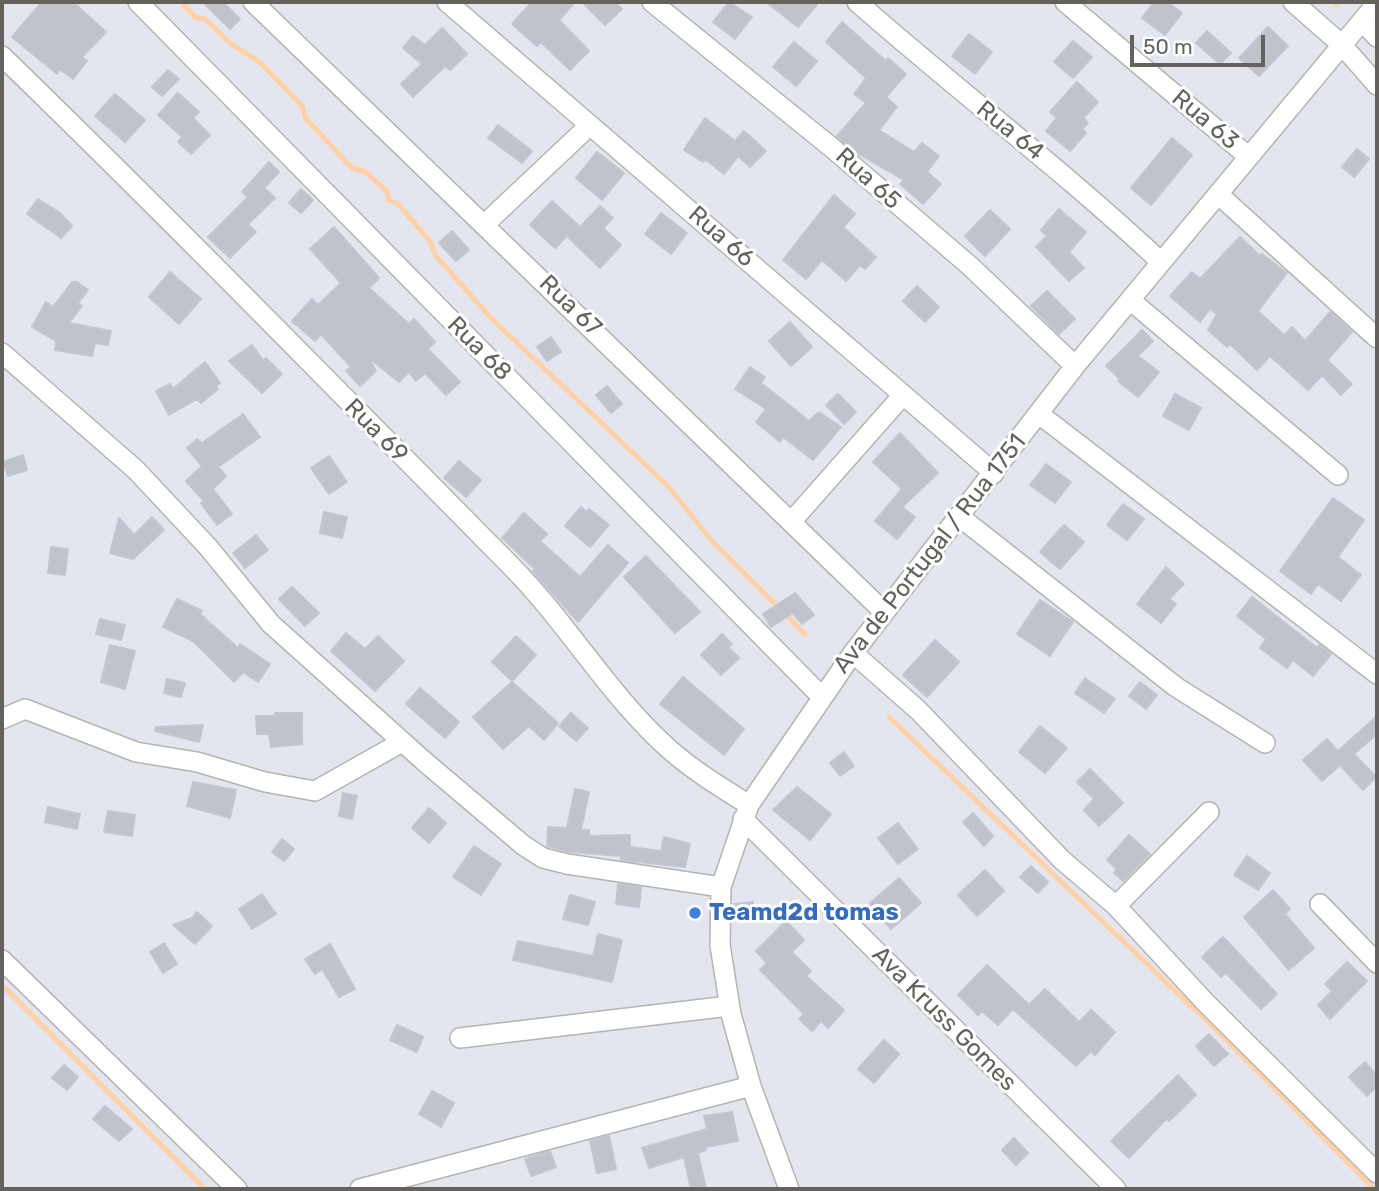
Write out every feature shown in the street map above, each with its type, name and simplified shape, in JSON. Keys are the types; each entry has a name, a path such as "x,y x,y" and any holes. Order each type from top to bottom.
{"street":[{"name":"Rua 68","path":"138,2 821,696"},
{"name":"Rua 67","path":"253,2 884,612"},
{"name":"Rua 66","path":"447,2 994,473"},
{"name":"Rua 65","path":"652,2 831,147 970,267 1075,366"},
{"name":"Rua 64","path":"857,2 999,123 1087,193 1161,262"},
{"name":"Rua 63","path":"1065,2 1249,157"},
{"path":"1293,2 1341,44 1377,85"},
{"name":"Ava de Portugal / Rua 1751","path":"789,1189 751,1086 729,1006 720,945 721,887 746,812 821,696 1075,366 1377,3"},
{"path":"1362,21 1377,37"},
{"name":"Rua 69","path":"2,56 211,261 350,406 513,567 603,676 669,749 746,812"},
{"path":"485,224 590,125"},
{"path":"1218,194 1377,338"},
{"path":"1130,300 1338,475"},
{"path":"2,353 136,470 208,547 271,624 402,742 523,845 543,858 721,887"},
{"path":"791,522 904,395"},
{"path":"1039,414 1374,663"},
{"path":"960,517 1176,687 1265,743"},
{"path":"853,653 918,710 1062,860 1116,906 1206,1003 1377,1173"},
{"path":"2,719 26,709 136,752 197,762 265,782 315,791 402,742"},
{"name":"Ava Kruss Gomes","path":"746,812 1116,1189"},
{"path":"1116,906 1209,813"},
{"path":"1320,904 1377,963"},
{"path":"2,960 237,1189"},
{"path":"460,1038 729,1006"},
{"path":"360,1189 751,1086"}],"building":[{"path":"42,2 73,2 106,32 82,57 87,61 73,79 60,69 57,74 12,37"},
{"path":"203,2 223,2 240,19 230,29"},
{"path":"532,2 575,2 559,20 589,51 570,70 541,42 537,46 512,24"},
{"path":"582,2 615,2 622,9 605,25"},
{"path":"729,2 752,17 735,39 713,22"},
{"path":"766,2 819,2 798,27"},
{"path":"1154,2 1167,2 1182,13 1165,35 1142,18"},
{"path":"842,22 886,61 888,58 906,74 886,97 897,107 879,130 914,152 922,143 939,156 927,172 941,184 923,204 900,184 904,180 855,152 837,136 866,103 854,94 866,78 826,42"},
{"path":"1268,27 1288,46 1259,76 1239,58"},
{"path":"442,28 467,54 450,70 445,66 413,97 401,84 422,64 403,48 413,36 425,45"},
{"path":"1207,31 1231,53 1220,64 1196,43"},
{"path":"969,34 992,52 975,74 952,56"},
{"path":"1073,41 1092,57 1073,78 1054,62"},
{"path":"794,42 817,61 796,86 773,67"},
{"path":"168,70 179,79 162,96 152,87"},
{"path":"1077,82 1098,102 1083,118 1088,123 1082,129 1086,133 1070,151 1046,131 1057,118 1050,112"},
{"path":"178,93 199,112 193,118 210,135 191,154 178,142 182,137 158,115"},
{"path":"115,94 145,120 125,142 95,116"},
{"path":"705,118 735,141 744,131 766,151 750,167 738,156 724,174 705,159 703,162 684,150"},
{"path":"498,125 532,151 522,163 488,138"},
{"path":"1172,138 1192,155 1151,205 1131,188"},
{"path":"1357,149 1369,159 1354,177 1342,167"},
{"path":"597,152 624,173 602,200 576,178"},
{"path":"269,162 279,172 264,188 275,198 248,224 256,232 230,258 208,237 248,197 242,192"},
{"path":"301,189 313,200 301,213 289,203"},
{"path":"834,195 855,214 843,227 876,257 865,269 860,265 846,281 822,260 806,279 783,260"},
{"path":"38,199 60,213 72,226 61,238 27,214"},
{"path":"552,201 580,227 600,206 613,218 603,228 621,245 600,268 567,236 555,248 530,225"},
{"path":"1059,209 1086,232 1069,252 1084,268 1069,281 1036,247 1047,236 1041,230"},
{"path":"990,210 1010,229 985,256 965,236"},
{"path":"661,213 687,233 671,254 645,234"},
{"path":"334,227 379,278 369,288 409,324 414,319 435,342 428,349 460,382 446,395 425,373 416,381 409,372 399,382 369,358 376,371 360,386 346,371 351,367 321,334 315,341 292,321 312,299 318,305 341,283 310,249"},
{"path":"452,231 469,250 456,261 439,243"},
{"path":"1240,237 1260,256 1262,254 1287,273 1258,311 1284,335 1292,327 1305,341 1330,312 1352,332 1327,360 1352,384 1341,395 1322,375 1308,390 1270,356 1257,370 1230,344 1227,347 1208,330 1217,314 1210,309 1200,322 1170,296 1192,272 1200,279"},
{"path":"170,272 201,299 179,324 149,297"},
{"path":"72,282 77,282 88,290 78,303 82,306 69,323 111,331 108,345 95,343 92,356 55,350 56,341 32,327 46,302 53,307"},
{"path":"917,286 939,307 925,322 903,301"},
{"path":"1047,291 1075,319 1059,334 1031,306"},
{"path":"790,322 812,347 791,366 769,341"},
{"path":"1142,330 1153,341 1138,356 1159,372 1138,397 1118,381 1120,379 1106,366"},
{"path":"551,337 561,352 547,361 537,347"},
{"path":"252,345 263,360 266,358 282,374 262,393 229,361"},
{"path":"205,362 220,383 216,386 218,389 201,403 197,399 169,415 156,391 170,384 173,389"},
{"path":"750,367 765,377 761,383 809,421 819,412 841,427 813,460 783,437 780,442 756,422 766,409 735,389"},
{"path":"607,386 622,404 611,413 596,395"},
{"path":"838,394 856,412 844,424 826,405"},
{"path":"1175,394 1201,408 1189,430 1163,416"},
{"path":"243,414 260,437 218,467 226,476 213,489 232,514 217,525 201,503 204,501 186,481 202,466 187,448 197,439 202,443"},
{"path":"900,433 938,473 902,507 915,517 897,539 875,521 902,489 873,462"},
{"path":"23,455 27,470 8,476 3,462"},
{"path":"329,456 347,482 329,494 311,468"},
{"path":"459,461 481,480 466,497 444,478"},
{"path":"1046,464 1071,482 1055,503 1030,485"},
{"path":"1333,498 1364,520 1338,557 1361,575 1341,601 1318,584 1311,594 1280,571"},
{"path":"1123,504 1144,519 1127,540 1107,525"},
{"path":"581,507 586,512 589,509 609,525 590,547 565,526"},
{"path":"324,512 347,517 342,538 320,533"},
{"path":"524,513 547,534 540,541 580,577 608,545 628,563 578,622 533,571 535,569 502,538"},
{"path":"152,517 164,530 133,559 110,553 119,518 134,535"},
{"path":"1064,525 1084,542 1060,569 1040,552"},
{"path":"256,535 268,550 245,568 233,553"},
{"path":"51,547 68,549 65,575 48,573"},
{"path":"646,556 700,612 675,633 624,577"},
{"path":"1166,567 1184,584 1169,599 1176,604 1161,623 1137,604"},
{"path":"292,587 319,613 305,626 279,599"},
{"path":"795,593 814,615 802,624 793,613 771,627 763,614"},
{"path":"1252,597 1317,648 1319,645 1331,654 1313,676 1293,660 1287,668 1260,648 1266,639 1237,616"},
{"path":"177,599 202,611 200,614 238,648 240,644 270,664 258,682 243,672 234,682 193,641 163,627"},
{"path":"1040,600 1073,622 1050,656 1017,634"},
{"path":"100,619 125,625 121,640 96,634"},
{"path":"346,633 365,649 378,636 404,661 375,691 331,651"},
{"path":"722,634 732,644 728,647 739,658 721,675 701,655"},
{"path":"516,636 536,655 512,681 492,662"},
{"path":"935,640 959,662 927,697 903,675"},
{"path":"110,645 135,651 125,689 101,682"},
{"path":"683,677 744,729 724,755 660,704"},
{"path":"1085,678 1115,699 1104,713 1075,693"},
{"path":"167,679 185,683 181,697 164,693"},
{"path":"512,682 558,723 544,740 529,726 503,749 473,717"},
{"path":"1140,682 1157,695 1146,709 1129,696"},
{"path":"420,688 459,722 445,738 406,704"},
{"path":"275,713 302,713 302,744 271,747 269,734 257,734 256,716 275,716"},
{"path":"571,713 588,728 576,741 559,726"},
{"path":"1377,716 1377,734 1354,754 1376,777 1363,790 1340,765 1322,781 1303,760 1327,739 1338,751"},
{"path":"203,725 199,742 155,731 156,727"},
{"path":"1040,726 1067,748 1045,773 1019,752"},
{"path":"844,752 854,766 840,776 830,763"},
{"path":"1090,769 1123,803 1099,826 1084,810 1094,799 1077,782"},
{"path":"193,782 236,790 230,818 187,806"},
{"path":"797,787 831,814 810,840 773,810"},
{"path":"575,789 589,792 581,830 589,830 589,836 630,835 630,847 661,851 664,837 690,844 685,867 621,860 621,856 569,852 547,846 548,827 567,828"},
{"path":"343,793 357,796 352,819 339,816"},
{"path":"48,807 80,814 77,829 45,822"},
{"path":"429,808 446,823 429,843 412,828"},
{"path":"108,811 135,815 132,836 104,832"},
{"path":"973,813 993,836 984,846 963,822"},
{"path":"898,823 918,849 898,864 878,838"},
{"path":"1129,835 1150,854 1123,881 1114,873 1117,869 1107,860"},
{"path":"282,839 294,849 284,861 272,852"},
{"path":"474,846 501,864 481,895 453,877"},
{"path":"1247,856 1270,873 1258,890 1234,875"},
{"path":"1031,866 1048,882 1038,893 1020,877"},
{"path":"985,870 1004,891 977,916 958,895"},
{"path":"899,878 921,903 891,929 869,904"},
{"path":"618,884 641,887 639,907 616,904"},
{"path":"1273,890 1290,909 1285,914 1314,948 1289,970 1244,917"},
{"path":"262,894 276,914 252,929 239,909"},
{"path":"570,895 595,902 588,925 563,919"},
{"path":"753,902 755,917 735,919 734,904"},
{"path":"197,912 212,926 195,944 173,925 192,918"},
{"path":"786,921 804,940 792,952 811,971 806,976 844,1010 828,1028 821,1021 812,1031 799,1019 804,1014 760,970 767,963 756,951"},
{"path":"598,934 622,940 612,982 513,960 518,941 593,956"},
{"path":"1223,937 1277,994 1261,1009 1226,973 1221,977 1202,957"},
{"path":"164,943 177,964 163,973 150,952"},
{"path":"330,944 355,989 339,997 322,969 315,974 305,959"},
{"path":"1347,962 1367,981 1330,1019 1318,1005 1332,991 1325,984"},
{"path":"987,965 1029,1005 1045,989 1079,1022 1091,1010 1115,1032 1095,1055 1091,1051 1076,1066 1013,1009 998,1025 982,1011 978,1015 958,995"},
{"path":"397,1025 423,1037 417,1052 390,1040"},
{"path":"1209,1034 1228,1054 1214,1066 1196,1046"},
{"path":"884,1040 899,1054 874,1083 858,1069"},
{"path":"1365,1062 1377,1076 1377,1086 1367,1096 1349,1077"},
{"path":"64,1065 78,1077 67,1090 52,1078"},
{"path":"1178,1075 1196,1095 1169,1121 1167,1118 1129,1158 1111,1141"},
{"path":"432,1091 454,1103 441,1127 419,1114"},
{"path":"105,1106 132,1129 119,1141 93,1119"},
{"path":"732,1112 738,1141 705,1147 706,1150 698,1153 706,1189 691,1189 684,1157 649,1168 642,1148 707,1129 704,1116"},
{"path":"609,1136 616,1169 597,1173 590,1141"},
{"path":"1014,1138 1028,1153 1016,1165 1002,1150"},
{"path":"550,1151 556,1167 531,1176 525,1159"}],"waterway":[{"path":"181,2 195,17 205,19 231,44 261,63 302,106 306,119 352,168 364,171 388,192 388,200 398,204 430,241 436,256 491,318 668,486 711,540 805,634"},
{"path":"1334,2 1337,5"},
{"path":"889,717 1214,1028 1374,1189"},
{"path":"2,985 205,1189"}],"place":[{"name":"Teamd2d tomas","path":"695,913"}]}
